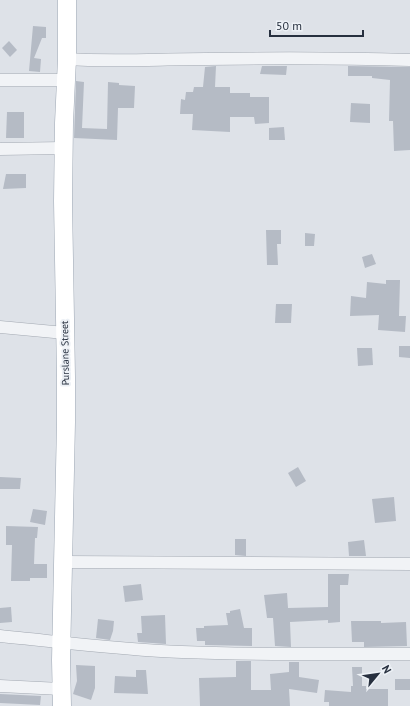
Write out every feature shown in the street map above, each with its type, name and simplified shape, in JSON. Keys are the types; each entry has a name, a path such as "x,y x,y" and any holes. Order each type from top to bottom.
{"main road":[{"name":"Purslane Street","path":"61,698 66,399 63,148 67,59 67,0"}],"street":[{"path":"67,59 100,61 332,58 410,60"},
{"path":"0,80 66,80"},
{"path":"0,149 63,148"},
{"path":"0,328 65,333"},
{"path":"63,562 410,564"},
{"path":"0,636 119,648 181,652 249,654 410,654"},
{"path":"0,686 61,698"}],"building":[{"path":"33,26 46,27 46,38 42,38 34,58 41,59 40,72 29,71"},
{"path":"9,41 17,50 10,57 2,48"},
{"path":"216,66 215,87 230,87 230,93 250,93 250,97 269,97 269,123 255,124 254,117 230,117 230,132 192,130 193,114 180,114 181,99 185,100 186,92 193,92 194,87 203,87 205,67"},
{"path":"262,66 287,66 286,75 260,74"},
{"path":"348,66 410,67 410,150 394,151 393,121 389,121 390,80 372,78 372,76 348,76"},
{"path":"76,81 84,82 82,128 107,129 108,82 119,83 119,85 135,86 134,108 118,108 117,140 74,138"},
{"path":"351,103 370,104 370,123 350,122"},
{"path":"7,112 24,112 24,138 6,138"},
{"path":"284,127 285,140 269,140 269,128"},
{"path":"6,174 26,174 26,188 3,189"},
{"path":"266,230 281,230 281,244 277,244 278,265 267,265"},
{"path":"305,233 315,234 314,246 305,246"},
{"path":"372,254 376,264 365,268 362,257"},
{"path":"386,280 400,280 399,316 406,316 405,332 378,330 379,315 350,316 351,296 366,298 367,282 386,284"},
{"path":"276,304 292,304 291,323 275,323"},
{"path":"399,346 410,346 410,358 399,357"},
{"path":"357,348 372,348 373,365 358,366"},
{"path":"298,467 306,481 296,487 288,473"},
{"path":"0,477 21,478 20,489 0,489"},
{"path":"394,497 396,521 375,523 372,499"},
{"path":"33,509 47,511 45,525 30,522"},
{"path":"6,526 38,527 37,538 35,538 34,564 47,564 47,578 30,578 30,581 11,581 12,545 6,545"},
{"path":"235,539 246,539 246,556 235,555"},
{"path":"364,540 366,556 349,556 348,542"},
{"path":"328,574 349,574 348,585 340,585 340,622 328,623 328,620 290,622 291,647 275,646 273,618 267,618 264,595 287,593 288,608 328,607"},
{"path":"141,584 143,600 125,602 123,586"},
{"path":"11,607 12,622 0,623 0,608"},
{"path":"240,609 244,628 252,628 252,646 205,645 205,641 197,641 196,628 204,628 204,626 228,625 226,613"},
{"path":"165,615 166,644 138,642 137,633 142,633 141,616"},
{"path":"98,619 114,621 110,640 96,638"},
{"path":"351,621 381,621 381,623 406,622 407,646 364,647 364,642 352,642"},
{"path":"236,661 251,661 251,690 271,690 270,674 289,672 289,662 299,662 299,677 319,680 317,693 289,689 290,706 200,706 199,678 236,677"},
{"path":"76,665 95,666 95,688 91,700 73,694 77,681"},
{"path":"352,667 362,667 362,686 366,686 366,689 388,689 388,706 329,706 329,702 324,702 325,690 351,692 351,686 353,686"},
{"path":"136,670 146,670 148,694 114,693 115,676 136,677"},
{"path":"395,679 410,679 410,690 395,690"},
{"path":"0,694 41,696 40,705 0,703"}]}
